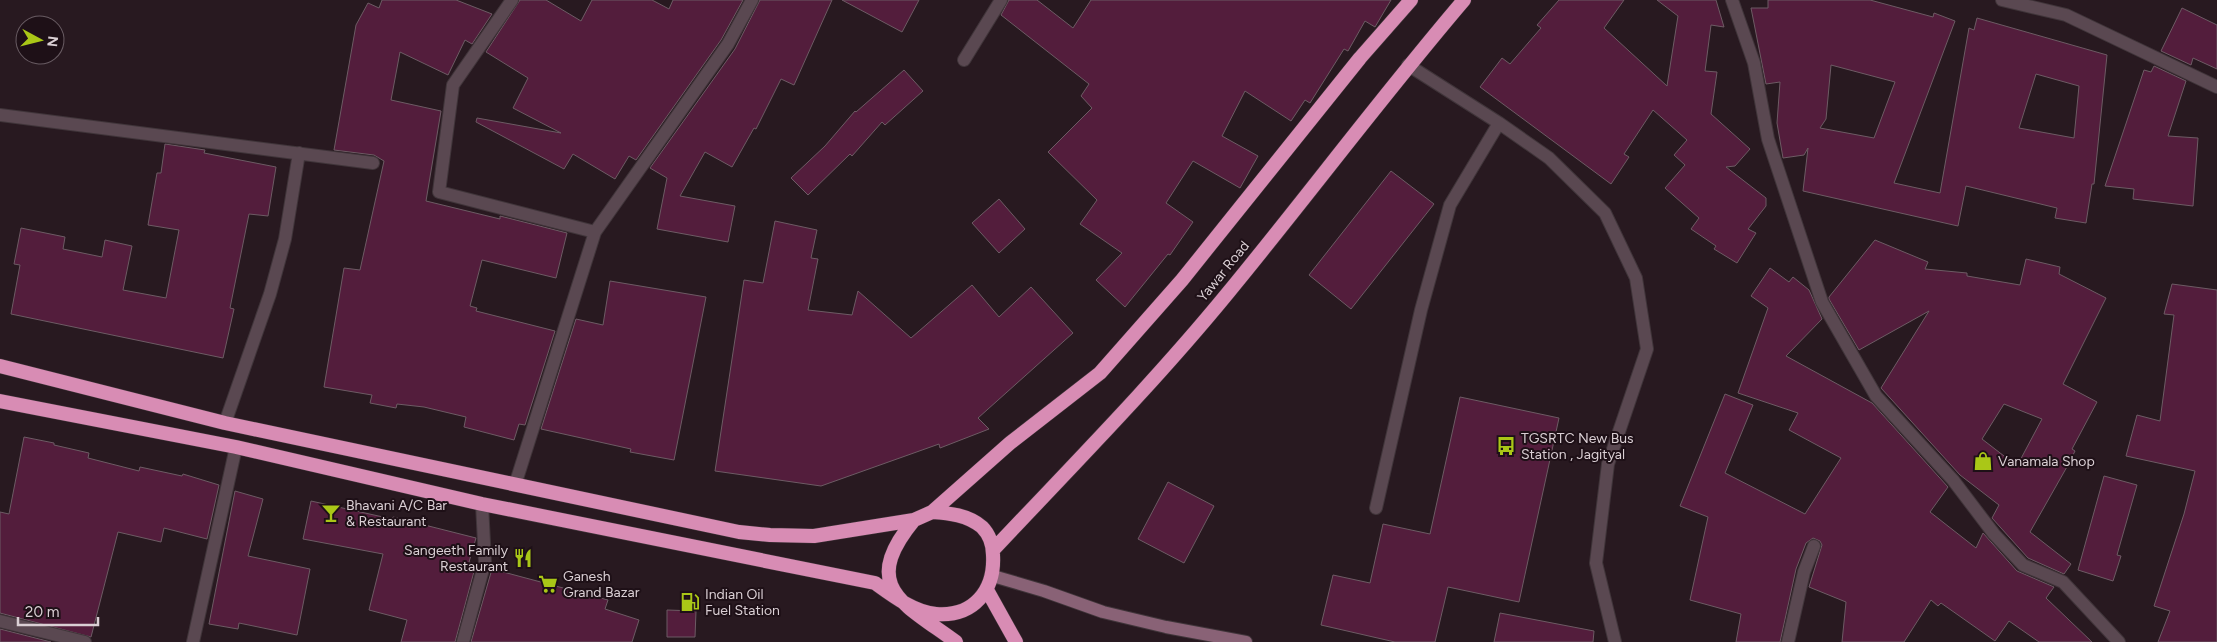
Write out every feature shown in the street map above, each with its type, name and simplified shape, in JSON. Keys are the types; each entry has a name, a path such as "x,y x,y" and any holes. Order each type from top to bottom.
{"highway":[{"path":"0,366 225,423 739,532 814,536 914,520 932,512 1010,443 1100,373 1182,280 1360,58 1411,0"},
{"name":"Yawar Road","path":"993,550 1137,396 1226,295 1408,66 1464,0"},
{"path":"0,400 236,447 482,504 875,583 956,642"},
{"path":"914,520 899,538 891,554 888,571 892,588 900,601 935,614 950,613 970,607 988,590 993,576 993,550 987,534 974,522 954,514 932,512"},
{"path":"988,590 1016,642"}],"main road":[{"path":"993,576 1044,591 1103,612 1166,627 1246,642"}],"street":[{"path":"512,0 453,85 439,192 596,232"},
{"path":"515,484 596,232 728,44 752,0"},
{"path":"964,60 1001,0"},
{"path":"1732,0 1754,63 1768,139 1822,302 1876,396 1953,480 1994,534 2023,565 2063,582 2119,642"},
{"path":"2002,0 2066,15 2217,87"},
{"path":"1408,66 1499,123 1549,158 1605,213 1636,278 1647,349 1608,464 1596,563 1615,642"},
{"path":"0,115 373,163"},
{"path":"1376,508 1420,310 1450,205 1499,123"},
{"path":"225,423 270,294 285,239 299,153"},
{"path":"193,642 236,447"},
{"path":"463,642 485,562 482,504"},
{"path":"1788,642 1804,572 1814,546"},
{"path":"0,621 84,642"}],"building":[{"path":"382,0 456,0 492,14 472,44 465,40 448,75 400,52 391,100 441,111 426,201 500,219 500,216 567,233 556,278 482,260 470,306 477,308 476,311 555,331 525,425 519,424 514,440 464,427 466,417 424,407 397,404 396,408 370,403 372,395 324,387 344,268 360,270 384,161 374,155 334,150 356,25 368,3 379,8"},
{"path":"520,0 546,0 581,21 592,0 652,0 669,9 673,0 743,0 721,40 636,160 629,156 615,179 573,154 564,169 476,122 477,118 561,133 513,108 528,78 486,52"},
{"path":"760,0 832,0 794,85 781,79 756,129 754,128 732,167 705,152 680,196 735,206 728,242 657,229 667,178 650,168 735,49"},
{"path":"842,0 919,0 902,32"},
{"path":"1009,0 1037,0 1073,28 1091,0 1391,0 1375,27 1365,21 1348,51 1344,49 1310,103 1305,100 1291,121 1245,91 1222,136 1258,156 1240,188 1193,161 1166,203 1193,222 1170,255 1168,254 1125,307 1096,280 1122,253 1080,224 1097,200 1048,152 1092,108 1081,96 1089,84 1001,15"},
{"path":"1559,0 1624,0 1604,28 1667,86 1678,16 1657,0 1716,0 1724,27 1711,25 1705,71 1717,72 1711,114 1750,149 1735,166 1726,167 1766,198 1766,206 1748,229 1756,233 1737,263 1714,249 1716,246 1691,229 1699,218 1665,188 1685,165 1674,155 1687,140 1653,110 1624,154 1629,157 1611,184 1480,87 1502,58 1510,64 1541,28 1537,25"},
{"path":"1768,0 1870,0 1933,17 1934,13 1955,21 1894,183 1940,193 1969,28 1974,30 1977,18 2107,55 2094,184 2092,184 2086,223 2055,218 2057,208 1966,186 1958,226 1803,191 1808,148 1804,155 1783,158 1777,123 1780,82 1766,84 1751,8 1768,8","holes":["1831,65 1895,82 1874,138 1820,128 1826,119","2036,74 2079,86 2074,138 2019,128"]},
{"path":"2182,8 2217,25 2217,69 2193,58 2191,65 2161,51"},
{"path":"2154,66 2186,81 2168,136 2198,138 2193,206 2133,199 2134,189 2105,186 2144,70 2151,72"},
{"path":"904,70 923,91 885,125 882,122 852,156 850,154 808,195 791,178 825,146 855,111"},
{"path":"165,144 205,150 204,153 276,167 268,216 249,214 230,308 234,309 223,358 11,314 20,265 14,264 21,228 65,237 63,249 102,257 105,240 132,246 123,290 166,298 179,230 148,225 157,173 161,173"},
{"path":"1391,171 1434,204 1351,309 1309,275"},
{"path":"999,199 1025,229 999,253 972,223"},
{"path":"775,221 817,230 811,258 818,259 808,310 852,315 858,291 911,338 972,285 999,317 1031,287 1073,333 978,418 989,429 940,448 939,444 821,486 715,471 744,280 763,283"},
{"path":"1875,240 1928,262 1925,269 1967,273 1967,276 2020,285 2026,259 2060,267 2059,274 2106,298 2063,384 2097,402 2072,449 2075,451 2068,465 2030,532 2071,564 2064,574 2028,558 1992,518 1999,505 1960,475 1881,388 1929,311 1859,350 1829,297","holes":["2004,404 2042,419 2017,466 1982,439"]},
{"path":"1770,268 1789,282 1793,277 1809,290 1822,319 1786,356 1872,403 1948,487 1930,512 1976,548 1983,533 2017,571 2054,587 2046,598 2092,642 2039,642 2009,621 1995,641 1941,603 1938,606 1931,600 1904,642 1842,642 1846,602 1809,587 1822,545 1820,541 1813,538 1806,543 1796,569 1780,642 1736,642 1741,614 1690,600 1708,517 1680,506 1725,394 1753,405 1725,473 1805,514 1841,458 1789,430 1798,413 1738,393 1768,308 1751,296"},
{"path":"610,281 706,297 674,460 630,452 631,449 541,429 576,319 603,325"},
{"path":"2172,284 2217,290 2217,642 2158,642 2170,611 2154,606 2184,514 2195,471 2126,456 2137,415 2160,421 2174,315 2164,314"},
{"path":"1460,397 1559,418 1519,602 1448,587 1435,642 1395,642 1321,625 1333,575 1370,583 1383,524 1430,534"},
{"path":"24,437 89,453 88,458 139,471 140,467 182,476 183,474 219,485 207,539 164,528 161,542 118,532 91,637 0,613 0,512 9,514"},
{"path":"2104,476 2137,485 2117,555 2121,556 2113,581 2078,570"},
{"path":"1168,482 1214,506 1184,563 1138,539"},
{"path":"235,491 263,499 248,556 310,569 297,635 239,623 238,629 209,624"},
{"path":"311,501 392,519 393,517 476,538 469,562 476,564 455,642 401,642 407,620 369,610 383,554 303,539"},
{"path":"492,569 608,600 605,609 639,620 632,642 471,642"},
{"path":"667,610 696,611 695,637 667,637"},
{"path":"1500,613 1594,631 1593,642 1494,642"},
{"path":"0,629 51,642 0,642"}],"place":[{"name":"TGSRTC New Bus Station , Jagityal","path":"1506,446"},
{"name":"Vanamala Shop","path":"1983,461"},
{"name":"Bhavani A/C Bar & Restaurant","path":"331,513"},
{"name":"Sangeeth Family Restaurant","path":"523,558"},
{"name":"Ganesh Grand Bazar","path":"548,584"},
{"name":"Indian Oil Fuel Station","path":"690,602"}]}
